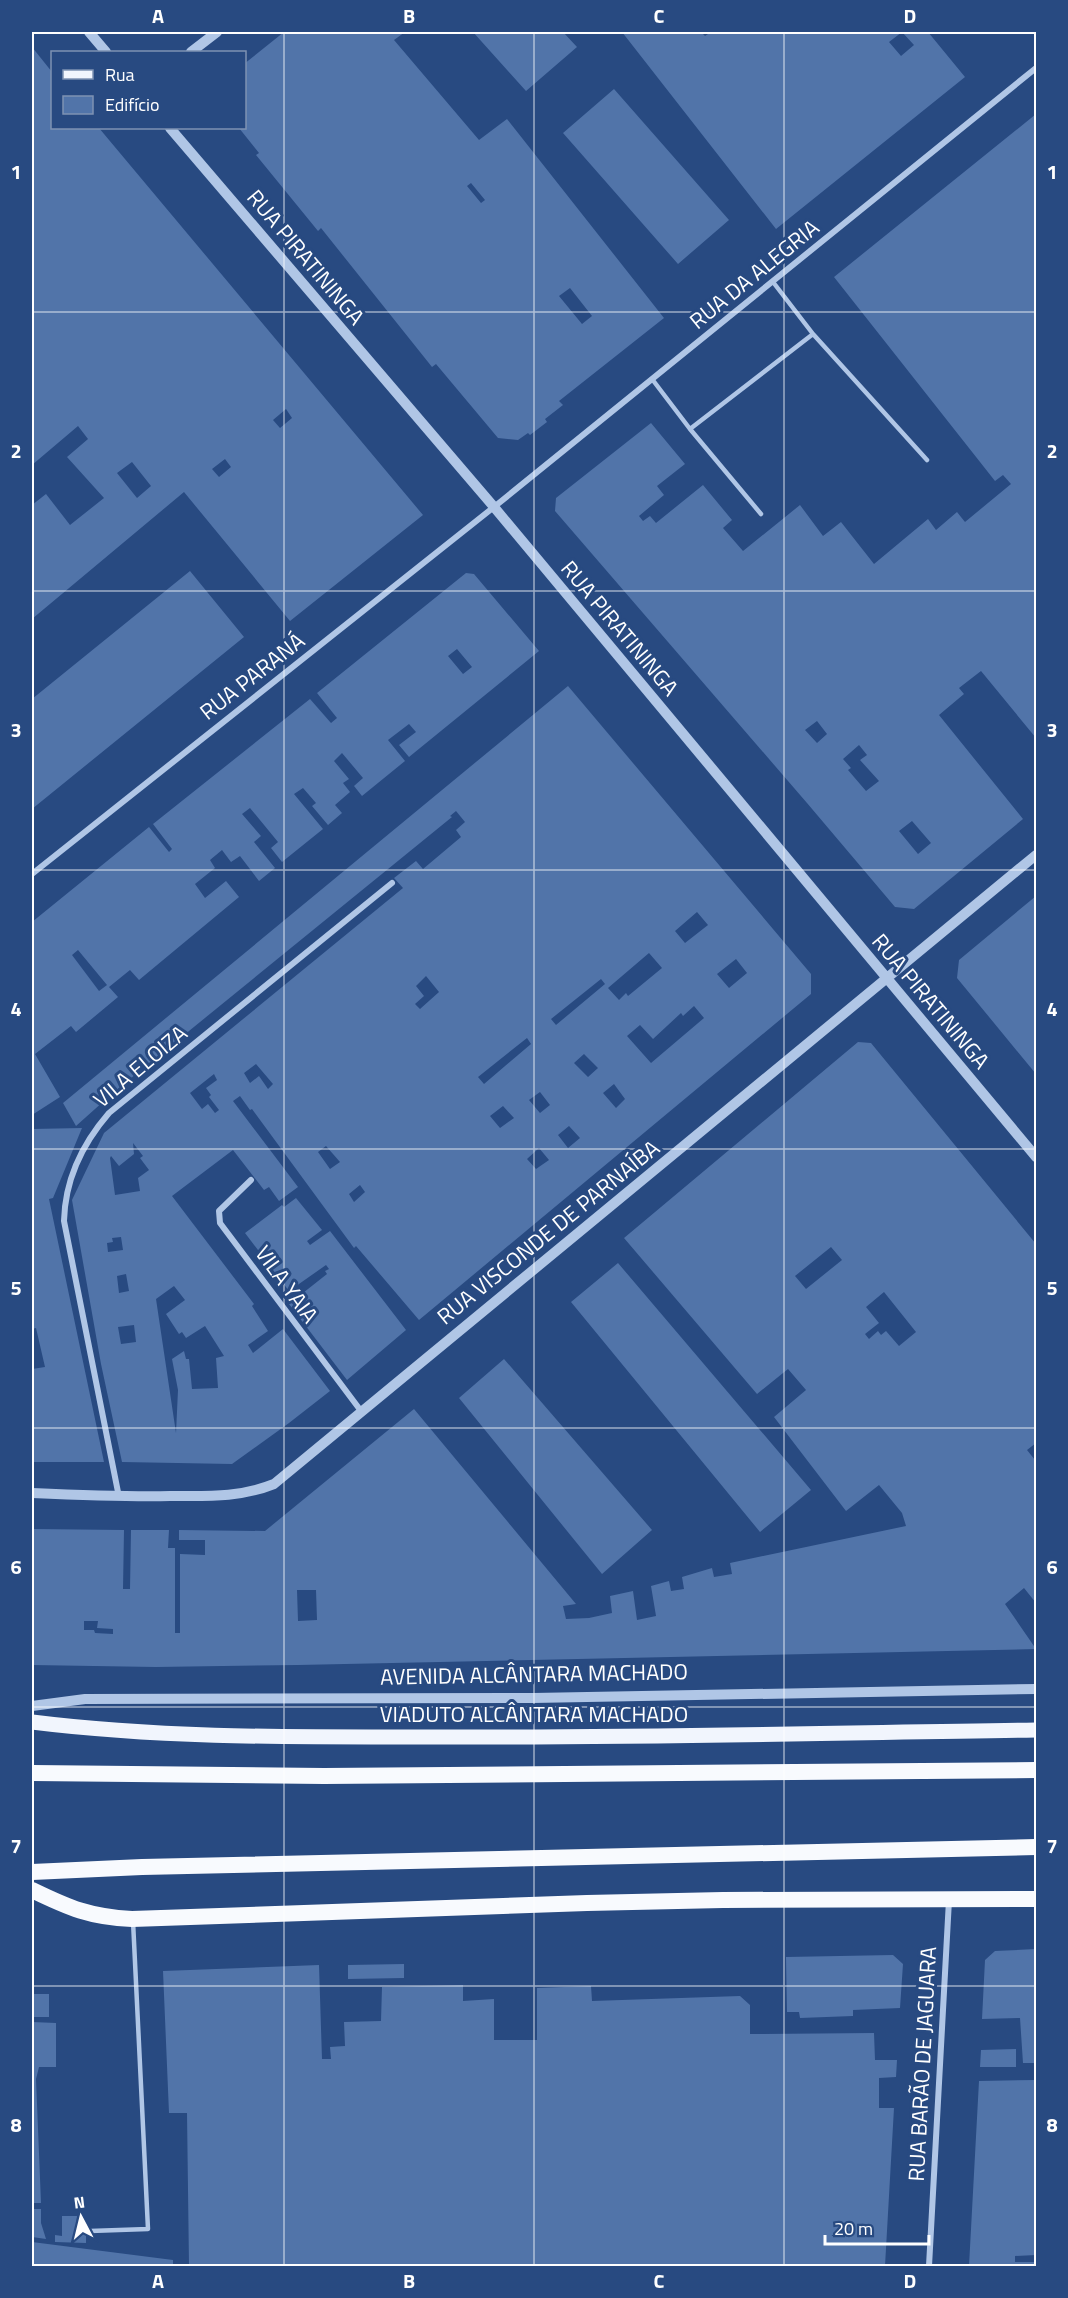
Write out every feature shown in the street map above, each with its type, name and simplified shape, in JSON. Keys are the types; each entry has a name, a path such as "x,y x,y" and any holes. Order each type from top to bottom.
{"highway":[{"path":"32,1773 324,1776 1036,1770"},
{"path":"32,1872 142,1867 1036,1847"},
{"path":"32,1890 69,1908 102,1917 132,1919 587,1903 1036,1899"}],"main road":[{"name":"VIADUTO ALCÂNTARA MACHADO","path":"32,1722 82,1728 254,1737 534,1737 1036,1730"}],"street":[{"path":"89,32 105,51"},
{"path":"192,51 217,32"},
{"name":"RUA DA ALEGRIA","path":"494,507 1036,68"},
{"name":"RUA PIRATININGA","path":"171,129 494,507 1036,1157"},
{"name":"RUA PARANÁ","path":"32,874 494,507"},
{"name":"RUA VISCONDE DE PARNAÍBA","path":"32,1493 118,1497 224,1496 253,1492 274,1484 1036,855"},
{"name":"VILA ELOIZA","path":"118,1497 64,1221 64,1200 72,1175 93,1131 109,1113 392,883"},
{"name":"VILA YAIA","path":"250,1180 219,1211 220,1223 361,1411"},
{"name":"AVENIDA ALCÂNTARA MACHADO","path":"32,1706 85,1699 521,1698 1036,1689"},
{"name":"RUA BARÃO DE JAGUARA","path":"929,2266 949,1900"}],"lane":[{"path":"773,282 813,334 927,460"},
{"path":"690,429 813,334"},
{"path":"652,379 690,429 761,514"},
{"path":"90,2232 148,2229 132,1919"}],"building":[{"path":"284,32 405,32 394,40 479,140 507,119 664,318 559,401 563,405 545,419 547,422 530,435 528,433 518,440 498,438 436,364 432,367 321,228 318,231 256,155 259,153 240,129 246,129 246,62","holes":["471,183 485,200 481,203 467,186","570,288 592,316 582,324 559,296"]},
{"path":"473,32 563,32 577,47 526,91"},
{"path":"622,32 701,32 705,36 711,32 902,32 928,32 965,77 776,229","holes":["902,32 914,45 901,56 889,42"]},
{"path":"32,47 51,71 51,129 100,129 423,515 290,621 184,492 32,619 32,505 46,494 70,525 104,498 67,457 88,439 78,426 32,465","holes":["286,409 292,418 280,428 273,420","225,459 231,467 219,477 212,469","132,462 151,486 137,498 117,473"]},
{"path":"614,89 729,220 678,264 563,133"},
{"path":"1036,114 1036,738 981,671 959,688 964,694 939,715 1023,819 914,909 895,907 555,511 556,498 651,423 685,464 657,486 664,495 639,516 643,521 650,516 656,523 703,485 732,520 723,528 743,551 800,505 823,536 841,522 874,564 928,519 936,530 957,512 965,522 1011,484 1003,475 995,481 834,277","holes":["817,721 827,734 817,743 805,730","859,745 867,755 860,760 879,781 866,791 848,770 851,768 843,759","912,821 931,843 918,854 899,831"]},
{"path":"190,571 244,637 32,809 32,699"},
{"path":"466,573 474,574 539,651 409,757 399,745 416,732 409,724 388,740 405,761 362,796 354,786 363,778 342,753 334,761 349,779 343,783 350,792 335,805 342,813 328,825 312,806 316,803 303,788 294,794 323,829 282,862 271,848 278,842 250,808 242,814 261,836 254,842 275,868 259,881 240,856 231,862 222,850 210,860 215,868 195,884 205,898 226,881 239,897 139,980 130,970 109,987 118,997 76,1032 71,1026 35,1054 60,1097 32,1115 32,922 149,827 169,852 172,849 153,824 310,699 331,723 337,718 317,693","holes":["457,649 472,667 463,674 448,656","78,950 107,985 99,991 72,955"]},
{"path":"568,686 811,974 811,994 419,1320 356,1246 354,1248 252,1109 250,1110 240,1096 233,1101 298,1187 279,1201 269,1187 264,1190 233,1150 172,1196 254,1304 252,1306 268,1331 248,1345 253,1353 283,1329 330,1391 232,1464 122,1462 101,1364 72,1200 104,1133 403,888 394,878 416,861 423,869 461,837 456,830 465,822 456,811 450,816 452,817 114,1092 76,1126 63,1103","holes":["697,912 708,925 685,943 675,931","649,953 662,968 628,996 626,993 619,1000 608,988","736,959 747,973 729,988 717,974","426,976 439,992 420,1009 415,1004 424,996 416,986","601,979 605,984 556,1025 551,1019","694,1006 704,1018 651,1063 627,1036 640,1025 653,1039 681,1013 683,1016","527,1038 531,1044 484,1084 478,1077","584,1054 598,1068 588,1077 574,1063","256,1064 273,1084 268,1089 259,1076 250,1083 244,1073","214,1074 217,1080 206,1088 211,1095 209,1097 219,1110 215,1113 208,1104 202,1109 190,1093","614,1084 625,1099 616,1108 603,1093","540,1092 550,1105 540,1113 529,1100","503,1106 514,1118 500,1128 490,1116","569,1126 580,1138 568,1148 558,1135","133,1143 143,1156 140,1158 149,1170 138,1178 140,1191 115,1195 111,1156 119,1166 134,1154","326,1146 340,1162 330,1169 318,1152","539,1148 549,1160 536,1169 527,1159","360,1185 365,1192 354,1202 349,1194","121,1237 123,1250 108,1252 107,1243 113,1242 112,1238","126,1274 129,1291 119,1293 117,1276","174,1286 185,1300 166,1314 179,1334 182,1332 186,1338 205,1326 224,1356 216,1358 218,1388 192,1389 189,1359 186,1359 184,1351 172,1359 178,1390 176,1433 156,1299","134,1325 136,1342 121,1344 118,1327"]},
{"path":"1036,896 1036,1074 957,978 959,960"},
{"path":"858,1042 871,1043 1036,1244 1036,1443 1027,1450 1036,1459 1036,1603 1024,1588 1005,1604 1036,1649 298,1665 156,1667 32,1665 32,1529 124,1530 123,1589 130,1589 131,1530 169,1530 168,1548 175,1548 175,1633 180,1633 180,1554 205,1555 205,1540 179,1540 179,1530 265,1531 414,1409 576,1604 563,1606 566,1619 589,1618 612,1613 610,1596 633,1591 637,1620 656,1616 651,1586 669,1581 671,1591 684,1589 682,1577 712,1568 714,1577 732,1574 730,1563 906,1526 902,1513 879,1485 846,1511 774,1417 806,1390 788,1369 757,1394 624,1238","holes":["831,1247 842,1260 806,1289 795,1276","884,1292 916,1332 899,1346 886,1331 881,1335 878,1331 869,1339 865,1334 879,1323 866,1307","297,1590 316,1590 317,1620 298,1621","84,1621 98,1621 97,1628 113,1629 113,1634 84,1630"]},
{"path":"82,1128 53,1198 49,1199 104,1462 32,1462 32,1369 45,1367 36,1328 32,1329 32,1129"},
{"path":"296,1198 322,1230 307,1241 310,1245 330,1231 406,1330 347,1380 289,1304 327,1274 325,1271 329,1269 326,1265 289,1291 245,1233 282,1205 284,1207"},
{"path":"618,1263 811,1490 760,1532 571,1302"},
{"path":"504,1359 652,1530 602,1574 459,1398"},
{"path":"1036,1949 1036,2063 1023,2063 1020,2018 982,2019 985,1960 995,1951"},
{"path":"893,1955 903,1964 900,2008 853,2010 853,2016 800,2018 799,2012 787,2012 786,1957"},
{"path":"404,1964 404,1978 348,1979 348,1965"},
{"path":"319,1965 322,2059 331,2059 330,2047 345,2046 344,2022 381,2021 382,1987 463,1985 463,2001 494,1999 494,2040 537,2040 537,1988 591,1986 592,2001 740,1996 750,2005 750,2034 874,2033 875,2060 897,2060 896,2077 879,2078 879,2108 894,2108 885,2266 189,2266 187,2113 169,2113 163,1971"},
{"path":"32,1994 49,1994 49,2017 32,2017"},
{"path":"32,2022 56,2023 56,2067 39,2067 36,2079 41,2203 32,2203"},
{"path":"1016,2049 1016,2067 980,2067 981,2050"},
{"path":"1036,2080 1036,2255 1015,2256 1015,2262 1036,2262 1036,2266 969,2266 979,2081"},
{"path":"32,2209 41,2209 41,2223 46,2239 32,2237"},
{"path":"62,2216 77,2216 76,2230 86,2230 86,2243 55,2242 55,2235 62,2236"},
{"path":"32,2242 173,2260 173,2266 32,2266"}]}
